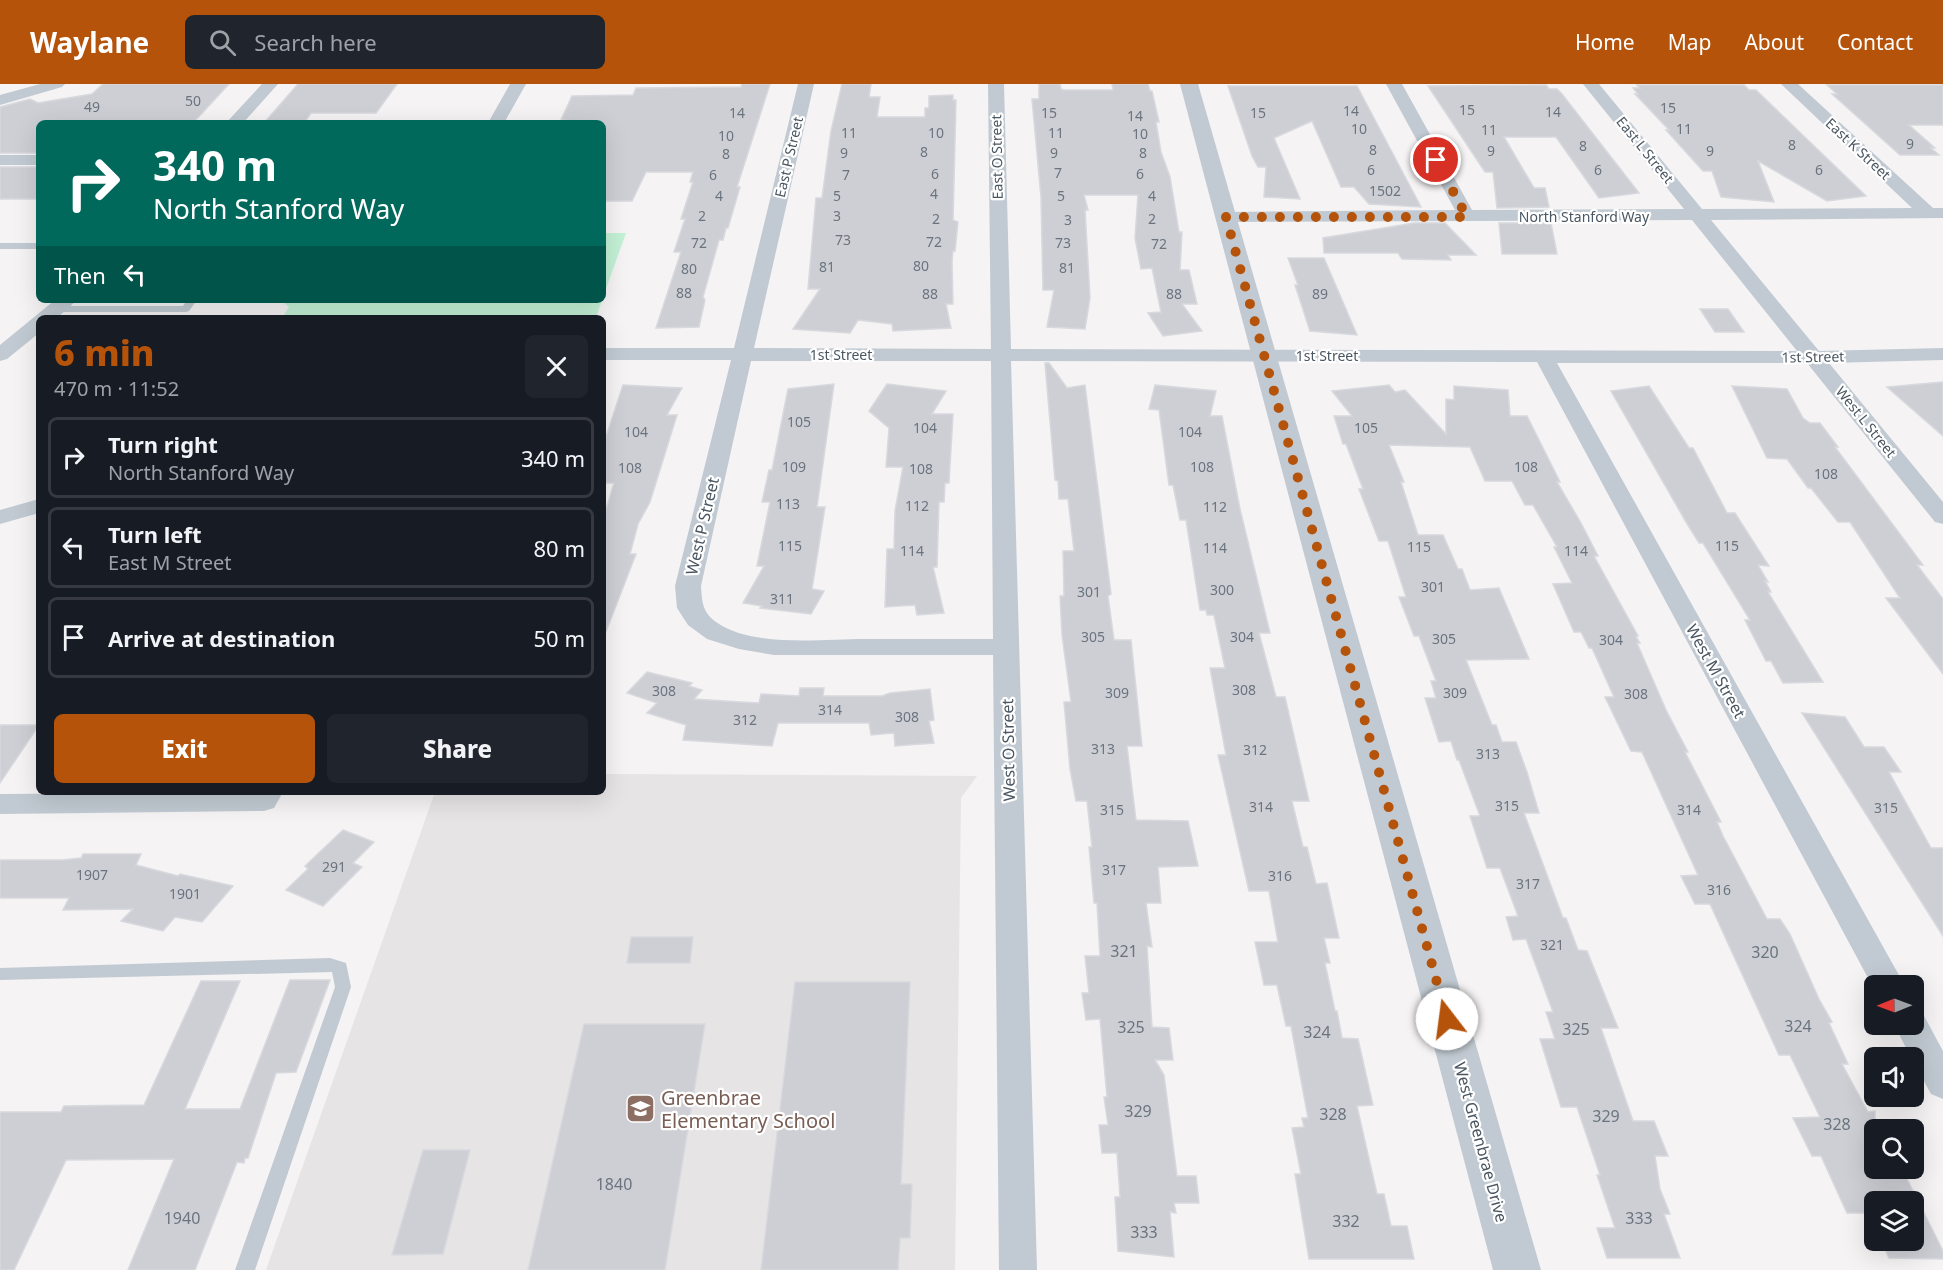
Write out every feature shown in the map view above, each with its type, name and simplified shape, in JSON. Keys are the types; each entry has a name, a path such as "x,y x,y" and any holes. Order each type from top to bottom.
{"street":[{"path":"0,100 57,84"},
{"path":"237,120 270,84"},
{"path":"498,120 518,84"},
{"name":"East P Street","path":"772,230 806,84"},
{"name":"East O Street","path":"996,84 999,230"},
{"name":"West Greenbrae Drive","path":"1189,84 1516,1270"},
{"path":"1394,84 1467,217"},
{"name":"East L Street","path":"1591,84 1698,216"},
{"name":"East K Street","path":"1789,84 1935,213"},
{"path":"0,160 36,160"},
{"name":"North Stanford Way","path":"1226,217 1935,213"},
{"name":"West L Street","path":"1698,216 1943,517"},
{"name":"West P Street","path":"772,230 688,586 690,609 707,628 737,642 774,646 1006,647"},
{"name":"West O Street","path":"999,230 1018,1270"},
{"path":"0,355 36,325"},
{"name":"1st Street","path":"606,354 1814,357 1943,354"},
{"name":"West M Street","path":"1544,357 1883,975"},
{"path":"0,517 36,507"},
{"path":"0,804 266,796"},
{"path":"1917,1035 1943,1084"}],"lane":[{"path":"0,246 36,246"},
{"path":"56,309 186,309 190,303"},
{"path":"0,974 330,964 340,968 343,987 244,1270"}],"shaded area":[{"name":"Greenbrae Elementary School","path":"606,774 977,776 961,798 955,1270 266,1270 434,795 606,795"}],"green space":[{"path":"606,233 626,233 606,289"},
{"path":"284,303 601,303 597,315 284,315 289,307"}],"building":[{"path":"103,84 229,84 196,120 36,120 36,153 0,153 0,107 30,99 38,103 92,94"},
{"path":"298,84 397,84 376,113 311,113 306,120 267,120"},
{"path":"742,84 770,84 737,187 740,187 728,228 726,228 723,240 719,240 703,297 705,300 699,327 656,328 681,252 674,252 685,219 681,219 693,182 690,182 693,172 646,172 632,201 606,201 606,120 561,120 572,96 633,95 636,88 741,87"},
{"path":"842,84 871,84 869,97 880,97 877,117 925,117 925,108 929,108 929,96 953,95 953,100 956,100 953,220 958,222 952,261 953,304 946,304 951,328 893,331 892,324 858,320 850,333 793,329 820,289 808,289 816,198 822,198 831,131"},
{"path":"1039,84 1060,84 1061,89 1064,90 1113,90 1112,84 1148,84 1152,91 1159,122 1156,122 1161,152 1170,177 1179,232 1182,232 1180,270 1189,270 1197,304 1182,304 1202,331 1163,336 1148,313 1161,312 1152,268 1141,269 1135,238 1138,195 1084,195 1088,210 1085,210 1090,298 1085,329 1047,327 1054,290 1043,290 1041,197 1032,99 1039,99"},
{"path":"1546,85 1549,89 1557,89 1562,94 1639,193 1599,198 1556,137 1504,137 1534,188 1545,188 1549,207 1497,208 1493,172 1485,172 1428,86"},
{"path":"1637,85 1744,85 1749,90 1756,90 1866,196 1827,201 1758,161 1774,202 1721,197 1712,171 1703,171 1666,130 1669,130 1635,94 1638,94 1633,88 1640,88"},
{"path":"1827,85 1943,85 1943,125 1909,125 1935,148 1931,148 1939,155 1900,155 1832,94 1837,94"},
{"path":"1228,86 1357,86 1421,207 1369,204 1354,187 1341,187 1312,121 1274,138 1300,199 1264,197 1266,167 1258,167 1252,156"},
{"path":"0,167 36,167 36,199 0,199"},
{"path":"1414,223 1445,223 1476,255 1448,255 1451,260 1402,259 1398,253 1324,253 1323,238"},
{"path":"1499,223 1551,223 1557,254 1502,254"},
{"path":"1288,258 1324,258 1357,335 1310,331"},
{"path":"1700,309 1728,309 1744,332 1715,332"},
{"path":"1045,363 1049,363 1067,388 1085,385 1111,594 1108,596 1114,640 1131,640 1142,746 1127,746 1136,820 1188,821 1198,866 1158,867 1161,903 1146,903 1152,947 1147,946 1152,1027 1169,1028 1173,1060 1155,1060 1164,1075 1177,1176 1196,1176 1199,1203 1174,1203 1176,1213 1170,1212 1174,1257 1118,1251 1115,1197 1120,1197 1117,1153 1102,1153 1099,1125 1108,1125 1104,1097 1107,1097 1100,1019 1086,1020 1082,993 1089,993 1085,956 1100,956 1097,903 1094,903 1089,847 1092,847 1087,801 1076,801 1070,769 1064,702 1071,702 1062,635 1060,596 1064,596 1063,551 1074,551 1068,499 1059,499 1058,481 1055,480"},
{"path":"1943,382 1943,436 1887,387 1920,384"},
{"path":"834,384 817,507 825,507 812,589 824,591 811,614 760,608 762,606 743,603 764,566 757,566 770,502 762,502 769,470 772,470 788,389"},
{"path":"887,384 946,391 932,414 953,414 949,483 945,483 944,502 939,502 937,567 933,567 944,613 917,615 915,605 885,607 887,549 894,549 895,511 903,467 886,467 889,428 869,411"},
{"path":"623,385 682,388 667,415 677,415 650,502 638,524 630,554 636,554 606,631 606,510 614,483 606,483 606,437"},
{"path":"1155,385 1216,391 1210,416 1222,416 1240,509 1270,633 1259,633 1276,697 1285,697 1309,801 1292,801 1303,847 1307,847 1316,884 1327,883 1339,938 1324,938 1330,963 1325,963 1335,1011 1337,1011 1342,1038 1358,1039 1373,1105 1357,1106 1377,1194 1384,1194 1391,1226 1407,1226 1414,1259 1309,1259 1295,1174 1301,1174 1292,1128 1304,1127 1302,1118 1308,1118 1291,1026 1286,1026 1277,985 1264,985 1255,942 1278,942 1269,891 1249,891 1218,755 1226,755 1210,668 1225,668 1214,615 1207,615 1206,610 1200,610 1186,520 1180,520 1173,485 1169,485 1159,410 1149,409"},
{"path":"1389,385 1395,392 1405,390 1446,434 1446,399 1454,400 1454,386 1508,390 1510,416 1527,416 1560,482 1557,482 1598,556 1594,556 1638,636 1636,637 1640,643 1637,643 1666,710 1688,752 1685,752 1721,822 1717,822 1723,836 1767,919 1780,919 1790,934 1819,999 1832,1022 1829,1023 1848,1064 1842,1064 1864,1107 1868,1112 1875,1111 1875,1119 1864,1119 1864,1179 1907,1179 1913,1191 1864,1191 1864,1213 1847,1213 1821,1156 1812,1156 1793,1118 1820,1117 1790,1055 1779,1055 1710,904 1695,904 1681,876 1698,875 1642,752 1631,751 1605,697 1614,697 1592,648 1589,648 1581,632 1574,632 1553,584 1572,583 1554,547 1557,547 1533,505 1525,505 1512,481 1485,481 1470,447 1389,445 1404,482 1401,482 1418,535 1443,535 1458,569 1462,569 1470,590 1499,588 1529,659 1466,660 1492,725 1496,725 1502,742 1516,742 1527,772 1539,813 1524,813 1563,918 1566,918 1578,950 1587,951 1618,1028 1601,1028 1633,1121 1654,1121 1668,1156 1655,1156 1660,1189 1670,1214 1664,1214 1680,1258 1607,1258 1597,1228 1615,1228 1597,1175 1600,1175 1577,1107 1561,1107 1540,1039 1555,1039 1546,1012 1553,1012 1526,939 1513,940 1506,917 1518,916 1500,868 1487,868 1470,816 1480,816 1451,741 1439,742 1425,698 1436,698 1431,681 1436,681 1419,636 1414,636 1399,597 1406,597 1388,541 1379,541 1359,489 1363,489 1346,444 1343,444 1334,416 1352,416 1332,391"},
{"path":"1649,386 1689,448 1693,448 1727,513 1735,513 1769,566 1758,565 1768,582 1765,581 1771,592 1768,592 1823,682 1783,683 1771,661 1766,661 1745,620 1750,620 1703,543 1699,543 1686,522 1611,391"},
{"path":"1732,386 1787,389 1803,418 1810,423 1820,423 1838,447 1835,447 1923,565 1917,565 1943,599 1943,674 1886,598 1900,598 1850,522 1838,522 1811,488 1808,488 1787,459 1767,458"},
{"path":"647,672 692,683 689,686 702,690 694,699 740,702 759,703 761,694 799,696 800,688 824,688 823,696 882,696 890,693 930,689 934,720 929,721 934,743 895,746 894,733 871,735 869,723 778,723 772,746 683,740 686,725 647,713 657,703 627,693"},
{"path":"1802,713 1845,717 1864,747 1884,747 1901,772 1889,772 1931,848 1943,848 1943,936"},
{"path":"0,725 36,725 36,729 0,783"},
{"path":"343,830 374,842 353,863 362,867 323,906 286,890 308,869 305,866"},
{"path":"83,854 141,854 136,865 178,876 180,874 233,886 202,922 175,917 163,931 121,921 133,909 63,910 69,898 0,898 0,860 62,860 81,858"},
{"path":"631,937 693,937 690,963 627,963"},
{"path":"290,980 330,980 296,1072 276,1073 248,1158 245,1158 244,1163 237,1162 195,1270 128,1270 174,1159 66,1160 14,1270 0,1270 0,1112 61,1112 64,1106 144,1105 201,981 240,981 185,1109 240,1109"},
{"path":"795,982 910,982 901,1184 912,1184 910,1238 900,1238 898,1270 761,1270"},
{"path":"584,1024 705,1024 665,1270 528,1270"},
{"path":"423,1150 470,1150 443,1254 392,1255"},
{"path":"1924,1213 1943,1251 1943,1259 1889,1258 1886,1251 1924,1251"}],"place":[{"name":"Greenbrae Elementary School","path":"640,1109"}],"route":[{"path":"1436,160 1467,217 1226,217 1447,1019"}]}
